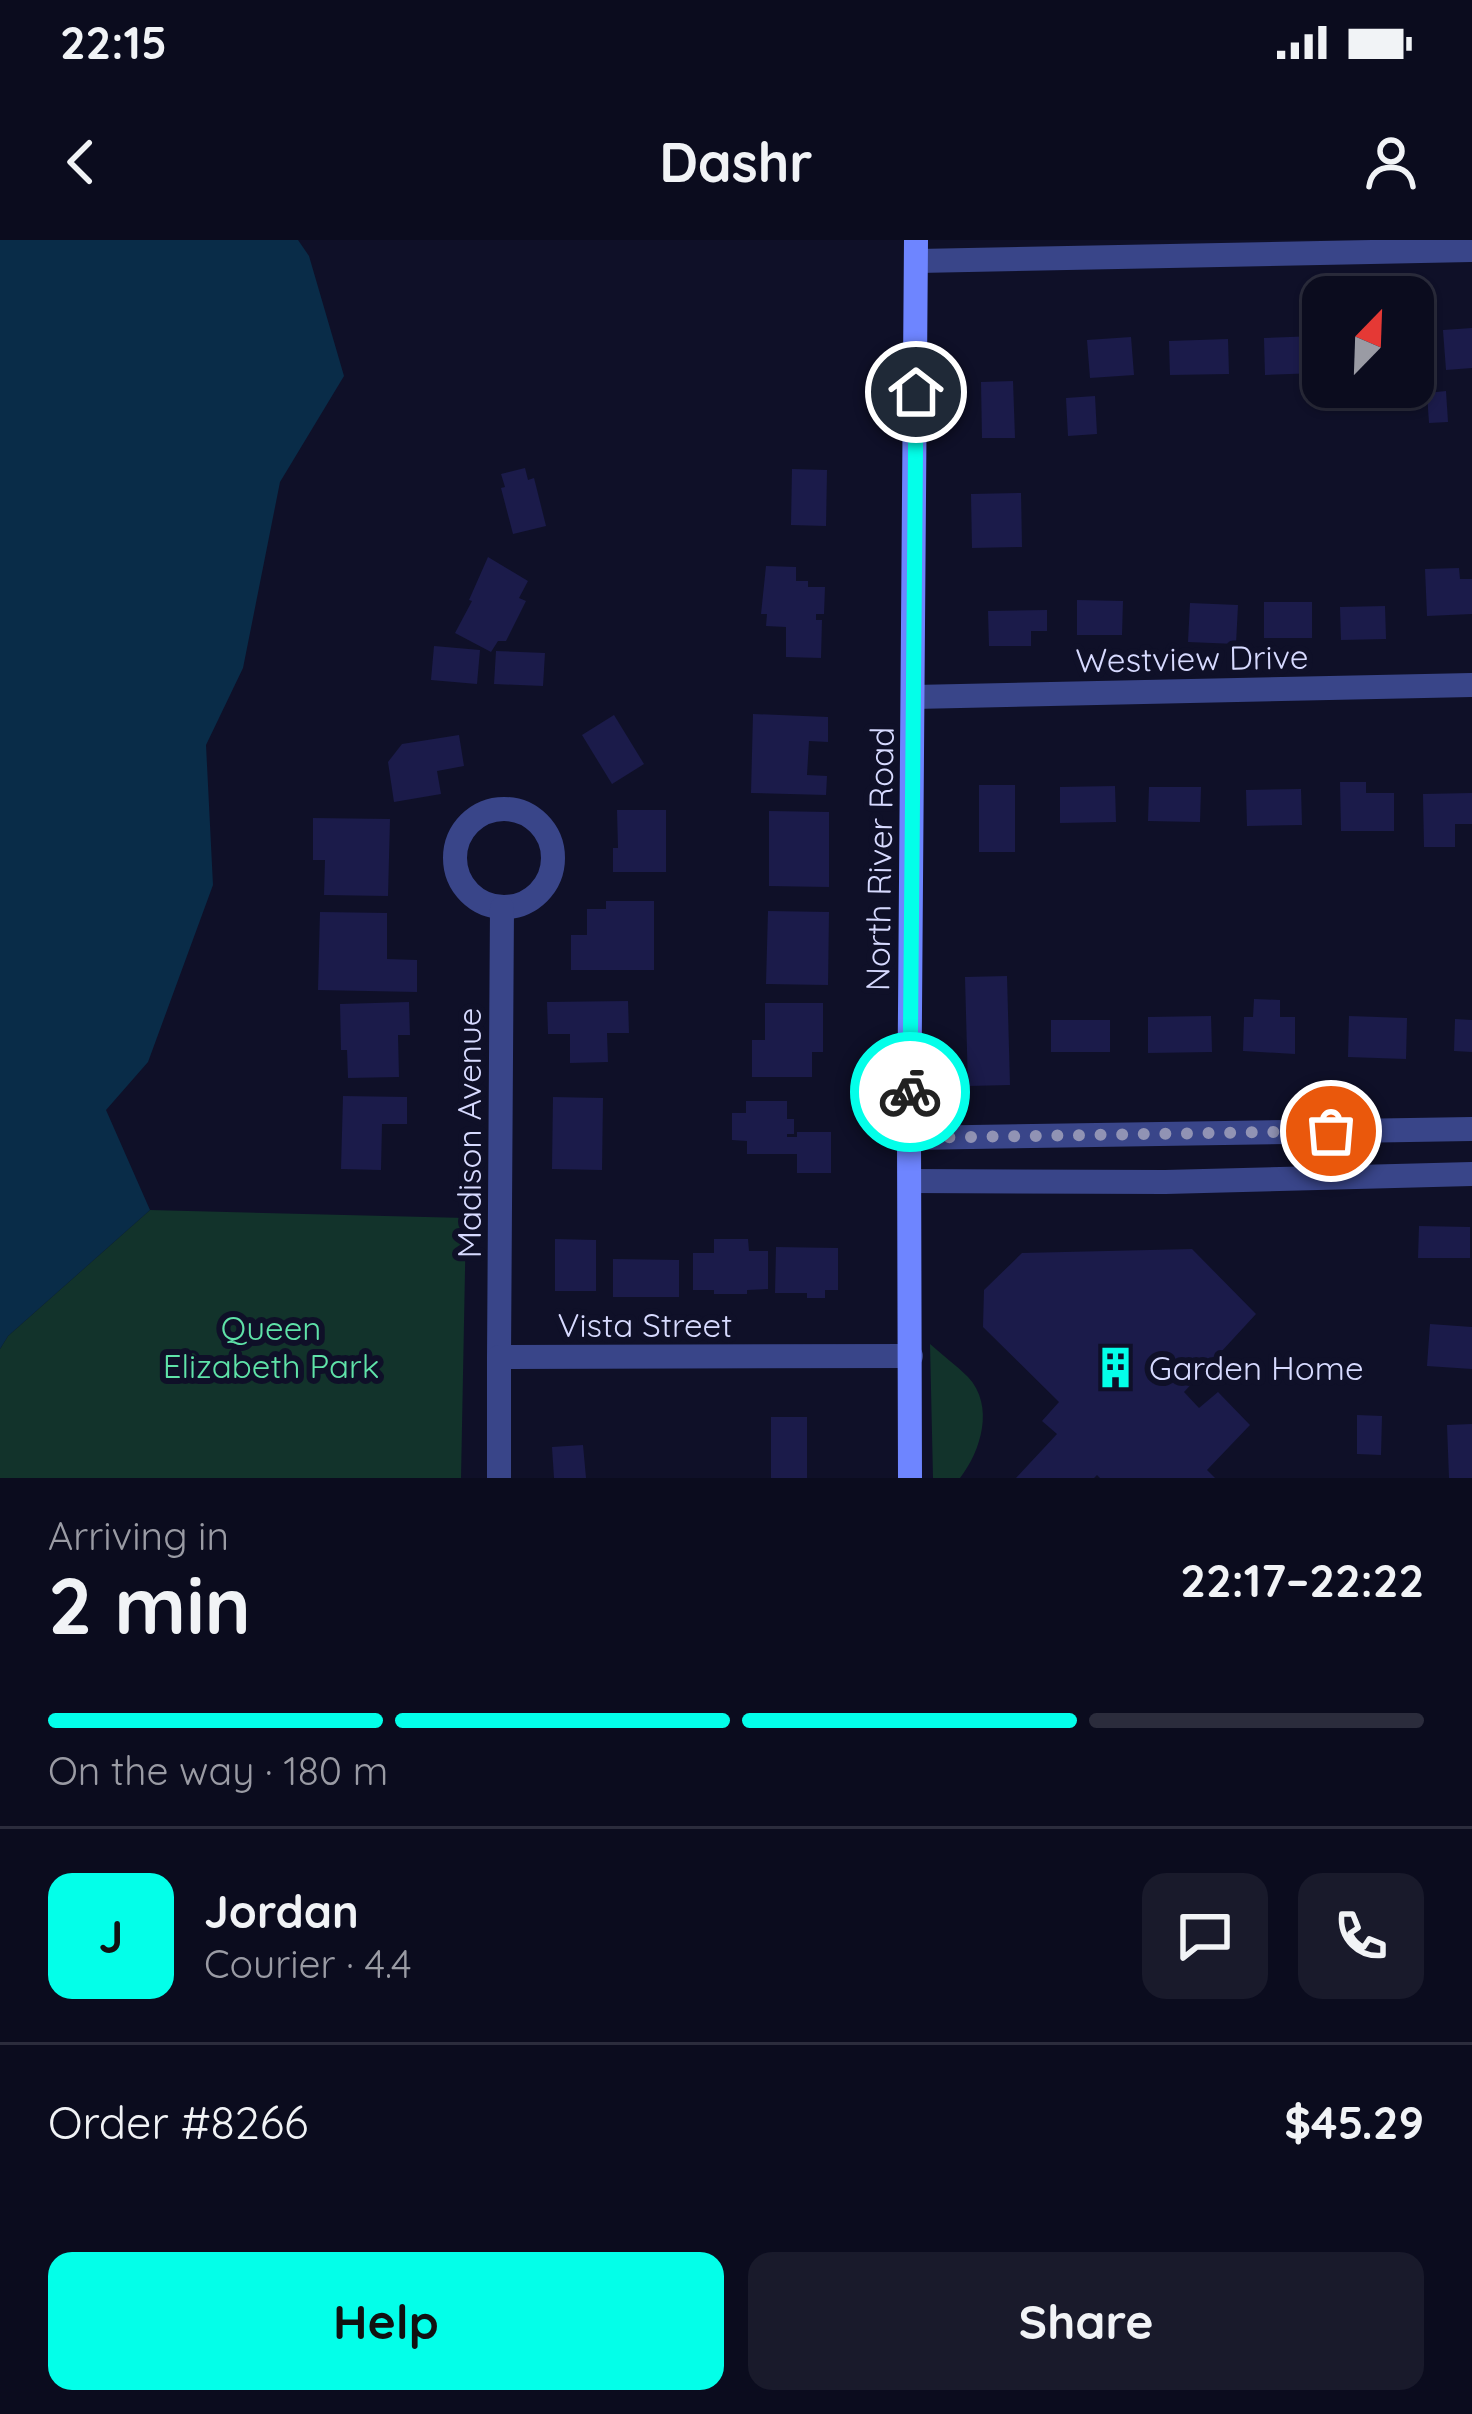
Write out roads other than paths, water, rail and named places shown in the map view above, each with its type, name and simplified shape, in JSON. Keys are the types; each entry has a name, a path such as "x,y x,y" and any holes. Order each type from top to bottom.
{"main road":[{"name":"North River Road","path":"910,1478 917,250"}],"street":[{"path":"917,250 1472,250"},
{"name":"Westview Drive","path":"914,697 1472,685"},
{"path":"499,809 515,810 542,827 554,857 544,887 533,898 502,908 486,905 461,884 454,852 469,823 499,809"},
{"name":"Madison Avenue","path":"499,1358 502,908"},
{"path":"909,1138 1472,1129"},
{"path":"911,1181 1165,1182 1472,1174"},
{"name":"Vista Street","path":"499,1358 911,1356"},
{"path":"499,1358 499,1478"}],"water":[{"path":"0,240 298,240 309,256 344,376 280,482 243,668 206,745 213,885 148,1062 106,1110 150,1210 8,1336 0,1349"}],"place":[{"name":"Garden Home","path":"1115,1367"}],"park label":[{"name":"Queen Elizabeth Park","path":"271,1346"}]}
